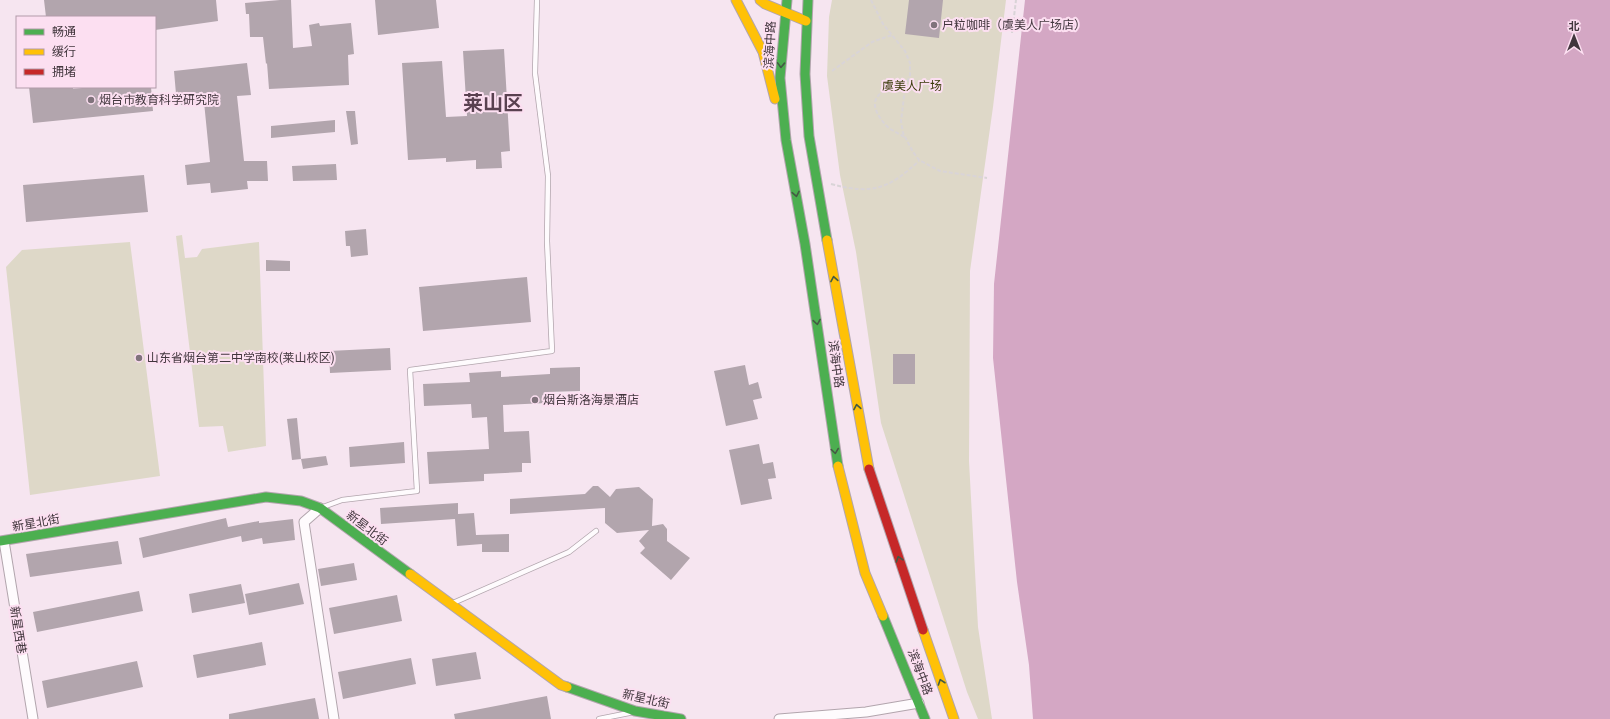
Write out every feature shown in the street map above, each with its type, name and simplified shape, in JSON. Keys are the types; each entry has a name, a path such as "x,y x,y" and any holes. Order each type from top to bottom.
{"main road":[{"path":"736,0 763,52 786,140"},
{"path":"760,0 765,4 806,21"},
{"name":"滨海中路","path":"786,0 780,78 786,140 805,244 838,474 865,573 902,659 925,719"},
{"name":"滨海中路","path":"808,0 805,74 809,136 866,459 902,571 954,719"},
{"name":"新星北街","path":"2,541 266,497 300,501 320,508 561,685 635,711 681,719"}],"street":[{"path":"320,508 304,522 334,719"},
{"name":"新星西巷","path":"2,541 33,719"},
{"path":"779,719 866,712 919,703"}],"lane":[{"path":"320,508 342,500 417,491 410,370 552,351 547,241 548,176 535,73 537,0"},
{"path":"450,604 569,552 596,531"},
{"path":"599,719 635,711"}],"path":[{"path":"871,0 883,24 905,51 910,63 910,75 907,83 901,121 905,138 919,160 940,171 987,178"},
{"path":"1012,33 1016,0"},
{"path":"832,71 872,42 892,35"},
{"path":"905,138 884,124 875,106 876,97 881,91 891,86 907,83"},
{"path":"828,183 855,190 870,190 894,182 919,160"}],"green space":[{"name":"虞美人广场","path":"832,0 1006,0 993,107 970,271 969,461 978,627 992,719 978,719 967,692 881,423 856,252 840,175 827,76 829,17"},
{"path":"182,235 185,258 197,257 202,249 259,242 266,446 228,452 223,426 199,427 176,236"},
{"path":"130,242 160,476 30,495 6,267 22,250"}],"shaded area":[{"path":"1025,0 1610,0 1610,719 1033,719 1029,665 1017,582 993,358 994,284"}],"building":[{"path":"44,0 216,0 218,21 156,30 156,16 46,16"},
{"path":"291,0 293,48 312,46 309,25 319,23 320,26 351,23 354,54 348,55 349,85 269,89 263,37 250,37 249,14 246,14 245,3"},
{"path":"375,0 436,0 439,28 378,35"},
{"path":"909,0 943,0 939,38 905,34"},
{"path":"504,49 510,151 501,152 502,168 476,169 476,160 446,162 446,158 408,160 402,63 442,61 446,117 467,116 463,51"},
{"path":"247,63 251,95 237,96 244,161 267,161 268,181 247,181 248,189 211,193 210,183 187,185 185,165 210,162 204,102 181,105 179,94 176,94 174,71"},
{"name":"烟台市教育科学研究院","path":"29,88 151,88 153,111 33,123"},
{"path":"346,111 355,111 358,144 351,145"},
{"path":"335,120 335,132 271,138 271,126"},
{"path":"336,164 337,180 293,181 292,166"},
{"path":"144,175 148,212 26,222 23,185"},
{"path":"366,229 368,255 351,257 350,246 346,246 345,231"},
{"path":"266,260 290,261 290,271 266,271"},
{"path":"527,277 531,322 423,331 419,287"},
{"path":"390,348 391,370 330,373 329,351"},
{"path":"893,354 915,354 915,384 893,384"},
{"path":"745,365 749,385 758,382 762,398 753,400 758,419 726,426 714,371"},
{"path":"580,367 580,391 547,392 547,403 503,405 504,432 529,431 531,463 522,463 522,472 484,474 484,481 429,484 427,452 489,449 487,417 472,418 471,404 424,406 423,384 470,382 469,373 501,371 501,377 550,374 550,368"},
{"path":"297,418 301,459 292,460 287,419"},
{"path":"404,442 405,463 350,467 349,447"},
{"path":"759,444 763,464 773,462 776,478 768,479 772,499 741,505 729,450"},
{"path":"326,456 328,465 303,469 301,459"},
{"path":"593,486 598,486 610,497 616,489 639,487 653,499 652,526 663,524 667,529 667,541 690,558 671,580 640,553 645,548 639,541 649,530 617,533 605,523 605,508 510,514 510,499 585,494"},
{"path":"458,503 458,514 474,513 476,535 509,534 509,552 482,552 482,544 457,546 455,519 381,524 380,508"},
{"path":"226,518 228,527 259,521 259,523 293,519 295,540 263,544 262,538 242,542 241,536 143,558 139,538"},
{"path":"118,541 122,564 30,577 26,554"},
{"path":"354,563 357,580 321,586 318,569"},
{"path":"299,583 304,604 249,615 245,594"},
{"path":"241,584 245,603 192,613 189,594"},
{"path":"139,591 143,611 37,632 33,612"},
{"path":"397,595 402,621 334,634 329,608"},
{"path":"262,642 266,665 197,678 193,655"},
{"path":"476,652 481,679 436,686 432,659"},
{"path":"411,658 416,684 343,699 338,672"},
{"path":"137,661 143,687 47,708 42,681"},
{"path":"547,696 551,719 455,719 454,714"},
{"path":"315,698 319,719 229,719 229,714"}],"traffic: fast":[{"path":"787,0 780,78 786,140 805,244 838,466"},
{"path":"808,0 805,74 809,136 827,240"},
{"path":"0,541 266,497 301,501 320,508 410,574"},
{"path":"883,616 925,719"},
{"path":"567,687 635,711 681,719"}],"traffic: slow":[{"path":"736,0 763,52 775,99"},
{"path":"760,0 765,4 806,21"},
{"path":"827,240 869,469"},
{"path":"838,466 865,573 883,616"},
{"path":"410,574 561,685 567,687"},
{"path":"923,630 954,719"}],"traffic: jam":[{"path":"869,469 923,630"}],"place":[{"name":"户粒咖啡（虞美人广场店）","path":"934,25"},
{"name":"烟台市教育科学研究院","path":"91,100"},
{"name":"山东省烟台第二中学南校(莱山校区)","path":"139,358"},
{"name":"烟台斯洛海景酒店","path":"535,400"}],"district":[{"name":"莱山区","path":"493,103"}]}
